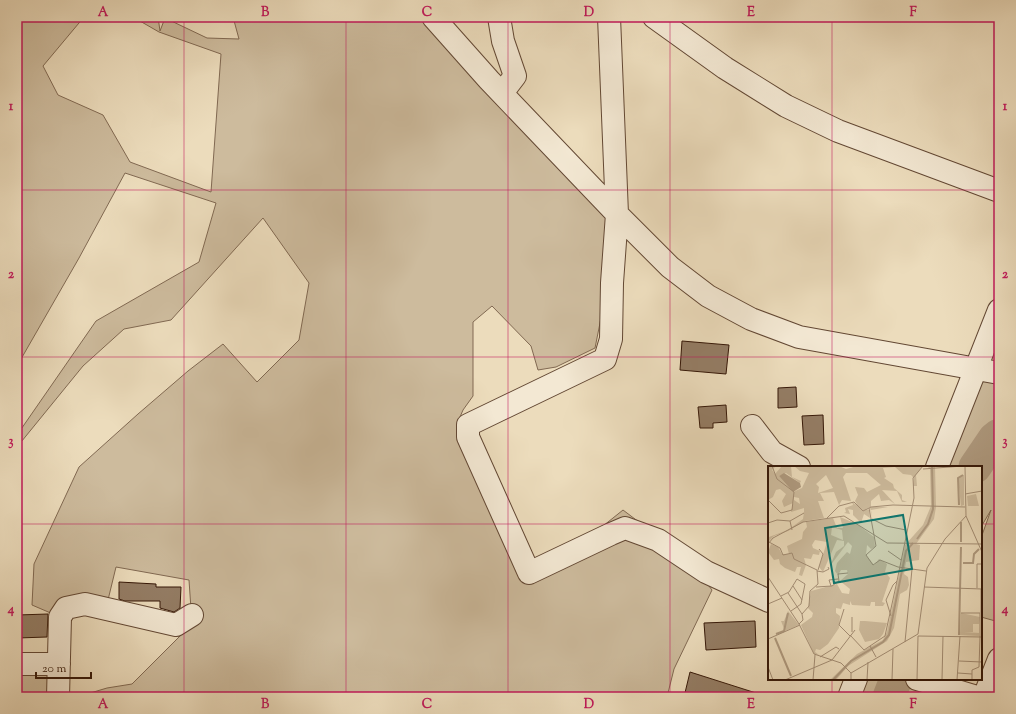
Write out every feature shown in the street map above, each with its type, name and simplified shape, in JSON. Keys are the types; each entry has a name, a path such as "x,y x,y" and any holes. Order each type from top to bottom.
{"street":[{"path":"433,17 502,93 617,214 670,267 708,296 751,319 799,337 985,370"},
{"path":"499,17 503,41 515,76 502,93"},
{"path":"609,17 617,214 612,283 611,339 605,359 468,425 468,437 529,573 625,528 658,540 706,572 768,601"},
{"path":"654,17 724,68 786,106 838,131 999,191"},
{"path":"937,466 985,370 999,310"},
{"path":"752,426 772,452 797,466"},
{"path":"58,697 60,617 66,608 85,604 176,625 192,615"},
{"path":"984,697 999,660"},
{"path":"17,664 59,664"},
{"path":"849,697 856,680"},
{"path":"921,680 977,697"}],"shaded area":[{"path":"17,17 84,17 43,66 58,95 103,115 130,162 211,192 221,54 159,32 133,17 158,17 160,31 165,18 207,38 239,39 233,17 422,17 607,215 608,283 595,348 556,367 538,370 531,346 492,306 473,322 473,396 463,410 457,424 543,574 623,510 688,559 712,590 674,669 668,693 674,697 77,697 107,688 132,684 192,624 189,580 116,567 107,604 60,617 32,605 34,564 79,467 188,371 223,344 257,382 299,340 309,283 263,218 171,320 124,329 83,366 17,447 17,435 96,321 199,262 216,203 125,173 79,258 17,366"},
{"path":"999,362 999,622 982,617 982,535 991,510 982,525 982,466 941,466 975,391"},
{"path":"17,669 59,669 59,686 40,697 17,697"},
{"path":"862,680 928,680 922,697 856,697"}],"building":[{"path":"682,341 729,345 726,374 680,370"},
{"path":"796,387 797,407 778,408 778,388"},
{"path":"726,405 727,422 713,423 713,428 700,428 698,407"},
{"path":"823,415 824,444 804,445 802,416"},
{"path":"119,582 156,584 156,587 181,587 180,608 174,612 160,608 160,601 125,601 119,599"},
{"path":"48,614 47,637 17,638 17,615"},
{"path":"755,621 756,647 706,650 704,623"},
{"path":"690,672 756,693 755,697 684,697"}],"waterway":[{"path":"976,466 994,439 999,435"},
{"path":"889,697 896,680"}]}
